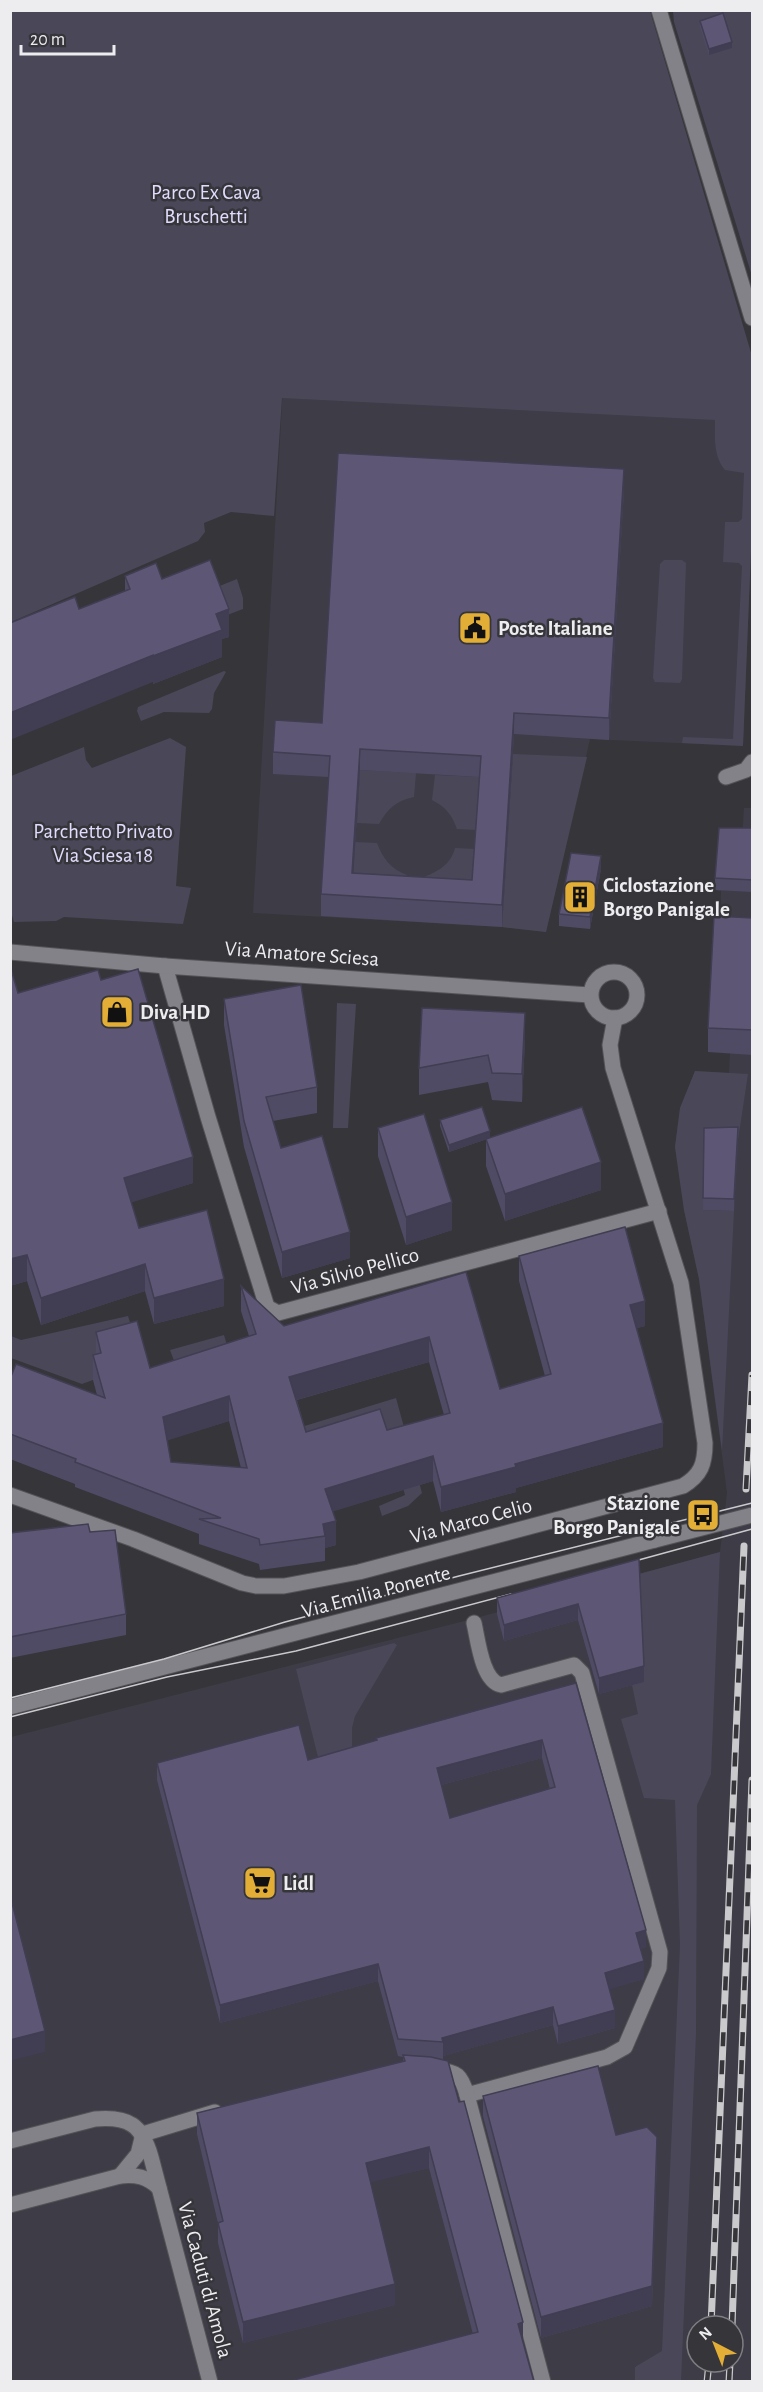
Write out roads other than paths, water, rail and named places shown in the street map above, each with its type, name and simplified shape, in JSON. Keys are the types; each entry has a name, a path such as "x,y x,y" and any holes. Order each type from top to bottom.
{"street":[{"path":"659,10 753,318"},
{"path":"726,777 746,770 753,762"},
{"name":"Via Amatore Sciesa","path":"10,952 165,966 590,994"},
{"name":"Via Silvio Pellico","path":"165,966 214,1137 267,1307 278,1313 659,1211"},
{"path":"619,972 632,979 637,993 634,1007 629,1013 615,1018 608,1018 596,1010 590,994 594,982 605,974 619,972"},
{"name":"Via Marco Celio","path":"10,1495 133,1539 242,1583 256,1586 284,1586 455,1553 683,1486 699,1474 705,1459 705,1443 681,1283 614,1068 610,1045 615,1018"},
{"name":"Via Emilia Ponente","path":"10,1707 753,1515"},
{"path":"467,2095 607,2058 626,2047 659,1968 660,1952 589,1697 579,1669 574,1665 501,1685 496,1684 486,1674 474,1623"},
{"path":"415,2066 454,2073 462,2079 543,2382"},
{"path":"143,2134 234,2107"},
{"path":"10,2141 95,2119 108,2118 137,2126 143,2134"},
{"path":"120,2175 138,2154 143,2134"},
{"name":"Via Caduti di Amola","path":"143,2134 210,2382"},
{"name":"Via Caduti di Amola","path":"10,2205 120,2175 147,2179 159,2188"}],"tram line":[{"path":"10,1698 164,1659 285,1622 459,1576 752,1503"},
{"path":"624,1564 752,1529"},
{"path":"10,1717 167,1677 296,1651 511,1594"}],"railway":[{"path":"746,1489 752,1375"},
{"path":"712,2314 744,1546"},
{"path":"732,2314 752,1780"},
{"path":"707,2382 708,2374"},
{"path":"729,2374 729,2382"}],"place":[{"name":"Poste Italiane","path":"475,628"},
{"name":"Ciclostazione Borgo Panigale","path":"580,897"},
{"name":"Diva HD","path":"117,1012"},
{"name":"Stazione Borgo Panigale","path":"703,1515"},
{"name":"Lidl","path":"260,1883"}],"park label":[{"name":"Parco Ex Cava Bruschetti","path":"206,204"},
{"name":"Parchetto Privato Via Sciesa 18","path":"103,843"}]}
